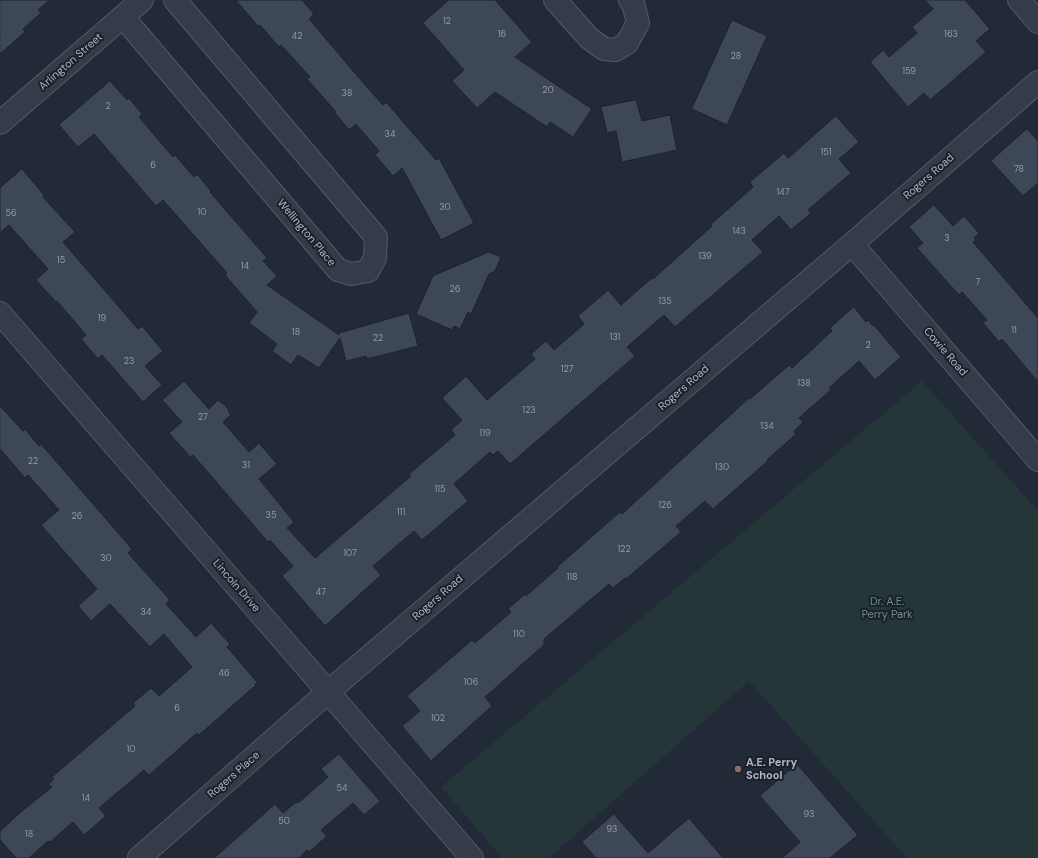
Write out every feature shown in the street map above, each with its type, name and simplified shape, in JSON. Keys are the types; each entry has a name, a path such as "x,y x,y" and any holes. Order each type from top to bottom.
{"street":[{"name":"Arlington Street","path":"0,123 142,0"},
{"name":"Wellington Place","path":"123,17 338,270 351,274 368,271 375,258 376,237 175,0"},
{"path":"555,0 589,38 604,49 616,50 627,43 638,23 633,3 630,0"},
{"path":"1019,0 1038,22"},
{"name":"Rogers Road","path":"328,692 852,244 1038,82"},
{"name":"Cowie Road","path":"852,244 1038,460"},
{"name":"Lincoln Drive","path":"0,313 472,858"},
{"name":"Rogers Place","path":"139,858 328,692"}],"green space":[{"name":"Dr. A.E. Perry Park","path":"922,381 1038,511 1038,858 907,858 749,681 549,858 502,858 441,787"}],"building":[{"path":"0,0 50,0 38,10 41,13 23,29 25,32 0,54"},
{"path":"236,0 302,0 314,14 309,19 366,86 383,105 386,102 436,160 439,158 474,223 441,240 402,168 393,176 375,155 379,151 356,124 349,130 335,113 336,112 307,79 310,77 281,45 279,47 260,25 258,26"},
{"path":"449,0 495,0 532,42 515,57 592,109 573,137 550,122 547,127 495,92 477,108 452,81 464,70 423,23"},
{"path":"925,0 965,0 990,29 976,41 986,52 930,100 924,93 908,107 870,62 883,50 889,57 917,33 912,27 933,9"},
{"path":"732,20 767,36 727,125 692,109"},
{"path":"110,81 127,100 129,98 142,114 139,117 173,157 175,155 194,177 197,174 211,191 210,192 267,258 263,261 277,276 267,285 339,335 339,333 409,313 418,346 367,359 366,356 346,361 340,338 319,368 298,355 291,365 272,351 277,344 249,323 257,312 225,275 227,273 163,200 156,206 94,134 78,147 59,125"},
{"path":"636,100 642,121 670,115 677,150 622,162 616,131 607,133 601,107"},
{"path":"836,116 859,142 839,159 851,173 808,210 811,213 791,230 779,216 752,240 763,252 675,327 664,315 627,347 635,356 510,464 498,451 493,455 490,452 454,484 468,501 422,540 414,531 373,566 381,575 325,626 282,576 293,566 270,540 268,542 193,455 190,457 169,433 182,422 162,400 184,381 209,409 218,400 226,406 231,415 223,422 249,452 259,443 277,464 259,479 294,522 287,528 315,558 411,476 409,474 455,435 451,430 462,420 442,398 466,376 487,400 535,359 531,354 546,341 554,350 584,324 578,316 608,290 621,305 652,278 653,279 712,226 711,224 753,187 750,182 784,153 788,158"},
{"path":"1027,129 1038,141 1038,183 1023,196 991,161"},
{"path":"22,169 44,195 43,197 75,232 63,242 138,329 142,326 163,351 145,366 162,385 143,402 102,355 98,359 81,339 86,335 57,301 56,302 36,280 48,269 9,225 0,233 0,188"},
{"path":"934,205 953,226 964,216 979,233 974,238 976,240 973,242 1038,318 1038,382 1002,339 999,342 983,323 987,320 962,292 959,295 917,248 923,243 909,227"},
{"path":"489,252 501,257 495,271 489,274 471,314 468,312 460,329 454,326 452,330 416,314 433,276"},
{"path":"854,307 866,322 868,320 873,326 874,325 901,357 875,380 859,361 829,388 831,390 799,418 803,422 794,431 796,434 767,460 768,461 713,509 705,501 676,526 681,532 626,579 625,578 613,588 609,584 544,639 544,645 485,697 492,706 431,761 402,726 420,711 407,696 472,640 475,643 511,612 508,609 525,594 526,596 620,512 622,514 749,398 750,399 789,365 792,368 832,331 830,328"},
{"path":"0,406 23,431 25,429 39,446 41,444 132,549 128,553 170,600 166,604 196,637 211,623 230,644 227,647 257,682 255,684 256,685 199,735 197,733 149,775 144,770 99,808 106,816 84,835 73,822 29,858 16,858 0,840 0,831 52,787 49,784 54,779 52,777 135,706 133,703 151,688 159,696 192,667 164,634 150,647 110,604 91,621 78,606 97,589 41,525 59,510 28,475 25,478 0,449"},
{"path":"339,754 380,801 364,815 353,803 321,830 327,836 309,852 307,850 299,858 214,858 275,804 283,813 296,802 298,803 328,777 321,769"},
{"path":"797,764 858,835 830,858 782,858 800,842 760,796"},
{"path":"614,814 648,853 689,818 723,858 596,858 582,842"}],"place":[{"name":"A.E. Perry School","path":"738,769"}]}
